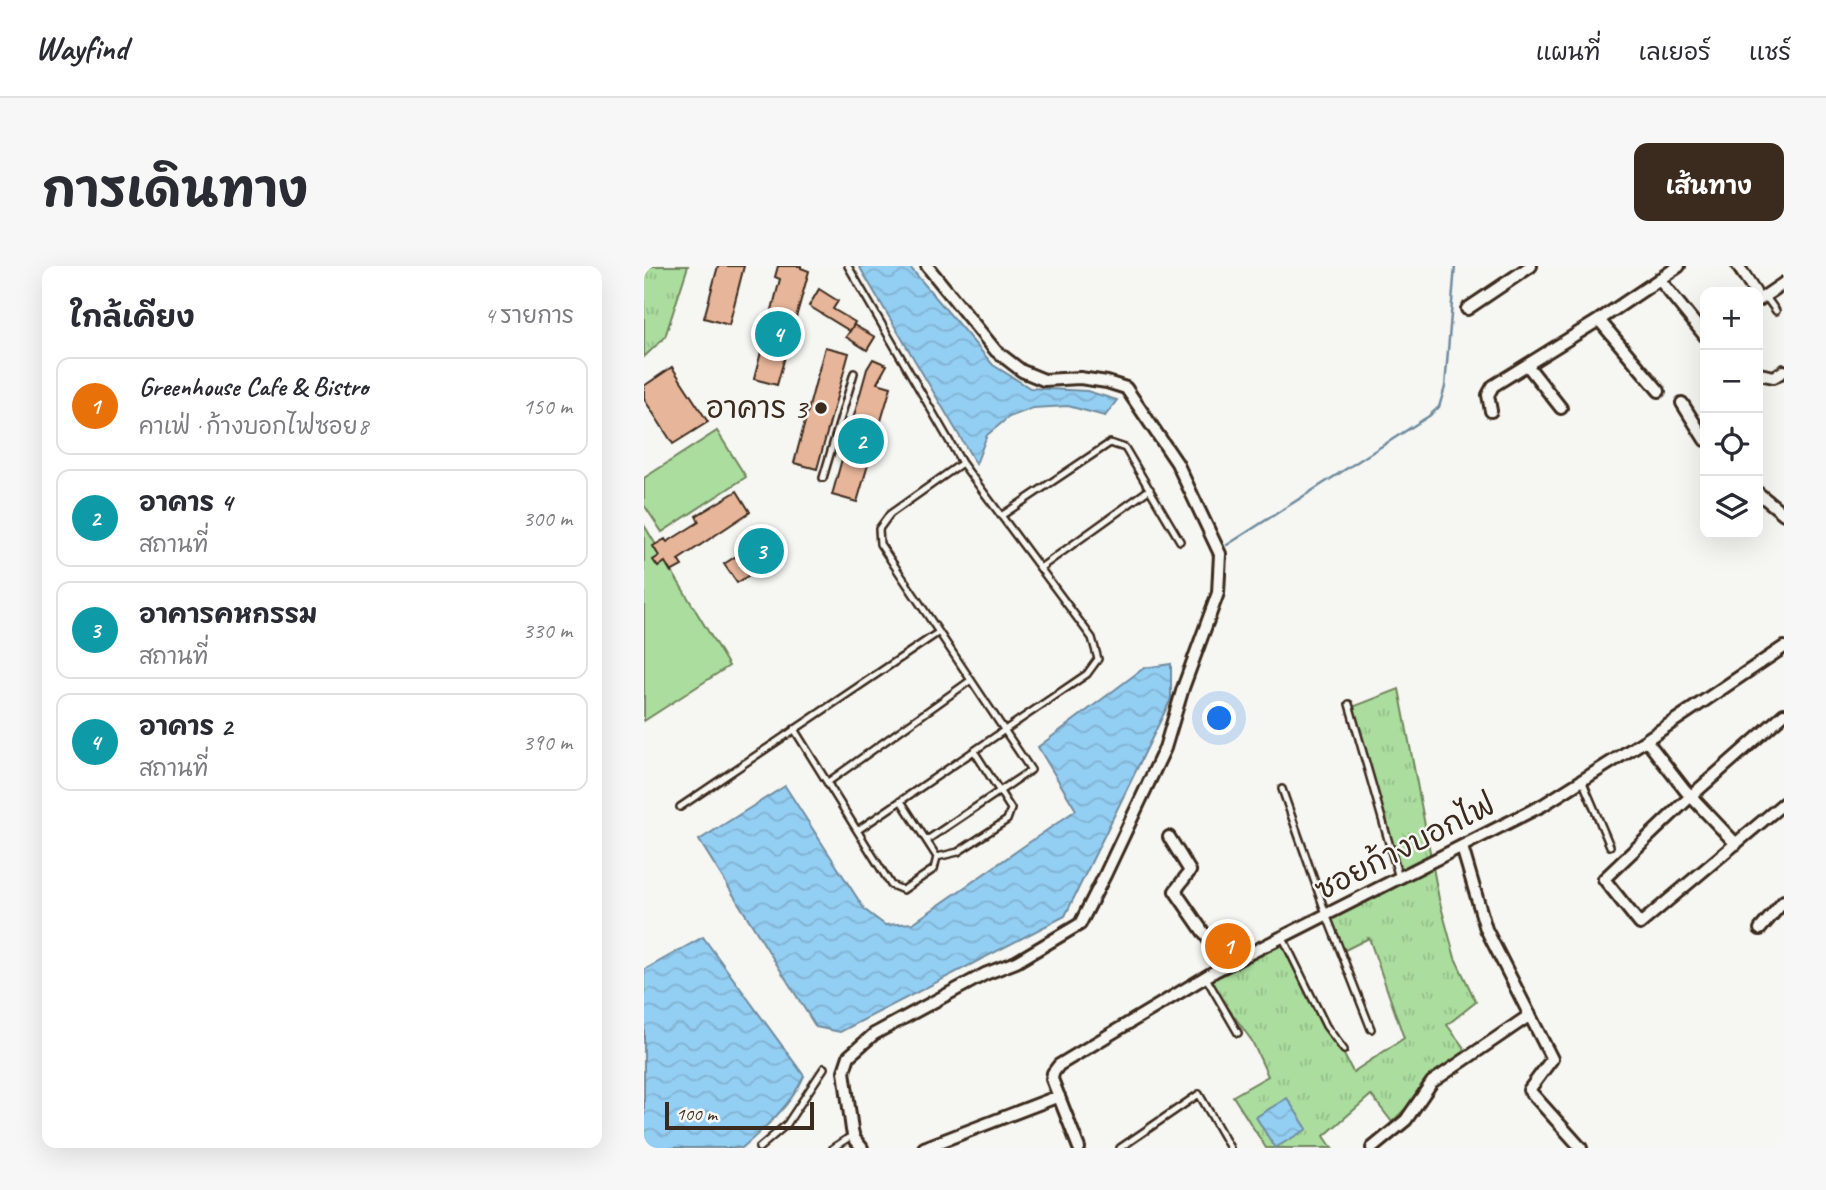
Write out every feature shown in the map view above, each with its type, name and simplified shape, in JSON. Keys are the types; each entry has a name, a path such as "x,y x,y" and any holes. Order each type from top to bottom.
{"street":[{"path":"862,1148 853,1135 844,1071 849,1056 874,1034 985,974 1016,962 1080,924 1165,748 1218,593 1220,554 1177,463 1126,388 1080,378 1044,380 1022,371 996,351 927,266"},
{"path":"1467,309 1531,266"},
{"path":"1491,411 1488,395 1493,386 1600,320 1678,266"},
{"path":"1738,266 1753,287"},
{"path":"1659,279 1700,331"},
{"path":"1763,293 1784,283"},
{"path":"1600,320 1659,391"},
{"path":"1527,365 1561,408"},
{"path":"1763,375 1774,377 1784,371"},
{"path":"1682,403 1700,432"},
{"path":"1763,497 1784,514"},
{"name":"ซอยก้างบอกไฟ","path":"1057,1090 1052,1073 1059,1065 1205,976 1543,805 1646,740 1784,647"},
{"path":"1784,714 1690,797 1604,879 1640,924 1784,803"},
{"path":"1646,740 1690,797 1736,844"},
{"path":"1169,837 1190,872 1175,891 1226,965"},
{"path":"1462,848 1486,929 1552,1059 1529,1090 1581,1148"},
{"path":"1760,929 1784,901"},
{"path":"1372,1148 1406,1120 1432,1082 1530,1015"},
{"path":"930,1147 1057,1090 1079,1148"}],"lane":[{"path":"848,266 962,463 1092,638 1098,659 1087,674 858,830"},
{"path":"1763,299 1776,311"},
{"path":"823,478 854,373"},
{"path":"1002,516 1110,443 1125,448 1180,541"},
{"path":"926,840 1031,770 880,544 879,529 890,514 962,463"},
{"path":"1040,568 1150,489"},
{"path":"680,807 939,632"},
{"path":"828,782 971,680"},
{"path":"1349,704 1399,878"},
{"path":"794,729 891,885 903,890 934,869 937,857 901,801"},
{"path":"937,857 958,852 1007,820 1011,809 974,751"},
{"path":"1582,780 1611,846"},
{"path":"1282,789 1326,914 1371,1029"},
{"path":"1282,936 1326,1026 1344,1050"},
{"path":"1205,976 1238,1032"},
{"path":"759,1148 787,1124 824,1068"},
{"path":"1120,1148 1199,1094 1230,1148"},
{"path":"833,1148 853,1135"}],"green space":[{"path":"644,266 688,266 665,337 644,357"},
{"path":"717,431 746,477 662,532 644,505 644,478"},
{"path":"644,525 729,666 644,721"},
{"path":"1399,689 1439,899 1455,958 1476,1002 1447,1025 1470,1056 1432,1082 1392,1122 1371,1095 1324,1136 1332,1148 1266,1148 1233,1096 1268,1076 1252,1041 1205,976 1282,936 1353,1072 1404,1038 1369,938 1341,952 1326,914 1399,878 1350,708"}],"water":[{"path":"859,266 909,266 993,365 1030,388 1087,391 1117,400 1105,416 1068,406 1033,408 1009,417 987,435 976,464"},
{"path":"1171,664 1171,699 1065,916 840,1032 816,1027 699,840 785,786 865,910 885,925 913,923 1076,810 1038,747 1144,668"},
{"path":"703,937 804,1076 785,1106 742,1148 644,1148 644,970"},
{"path":"1287,1098 1307,1129 1275,1148 1256,1117"}],"building":[{"path":"718,266 744,266 729,325 704,318"},
{"path":"778,266 801,266 809,271 777,385 754,379 780,279 775,277"},
{"path":"819,289 838,301 833,309 855,322 850,331 809,306"},
{"path":"854,325 875,337 867,350 846,337"},
{"name":"อาคาร 3","path":"825,347 849,353 817,469 794,463"},
{"path":"873,359 887,365 877,383 891,387 857,502 832,495 867,369"},
{"path":"672,367 708,422 673,444 644,399 644,386"},
{"path":"737,491 750,512 678,560 682,566 671,572 665,562 658,567 653,560 659,556 653,546 665,539 667,542 699,522 696,516"},
{"path":"761,526 780,555 737,583 724,564 750,547 744,537"}],"waterway":[{"path":"1227,545 1439,407 1445,387 1455,266"}],"place":[{"name":"อาคาร 2","path":"778,334"},
{"name":"อาคาร 3","path":"821,408"},
{"name":"อาคาร 4","path":"861,441"},
{"name":"อาคารคหกรรม","path":"761,551"},
{"name":"Greenhouse Cafe & Bistro","path":"1228,946"}]}
